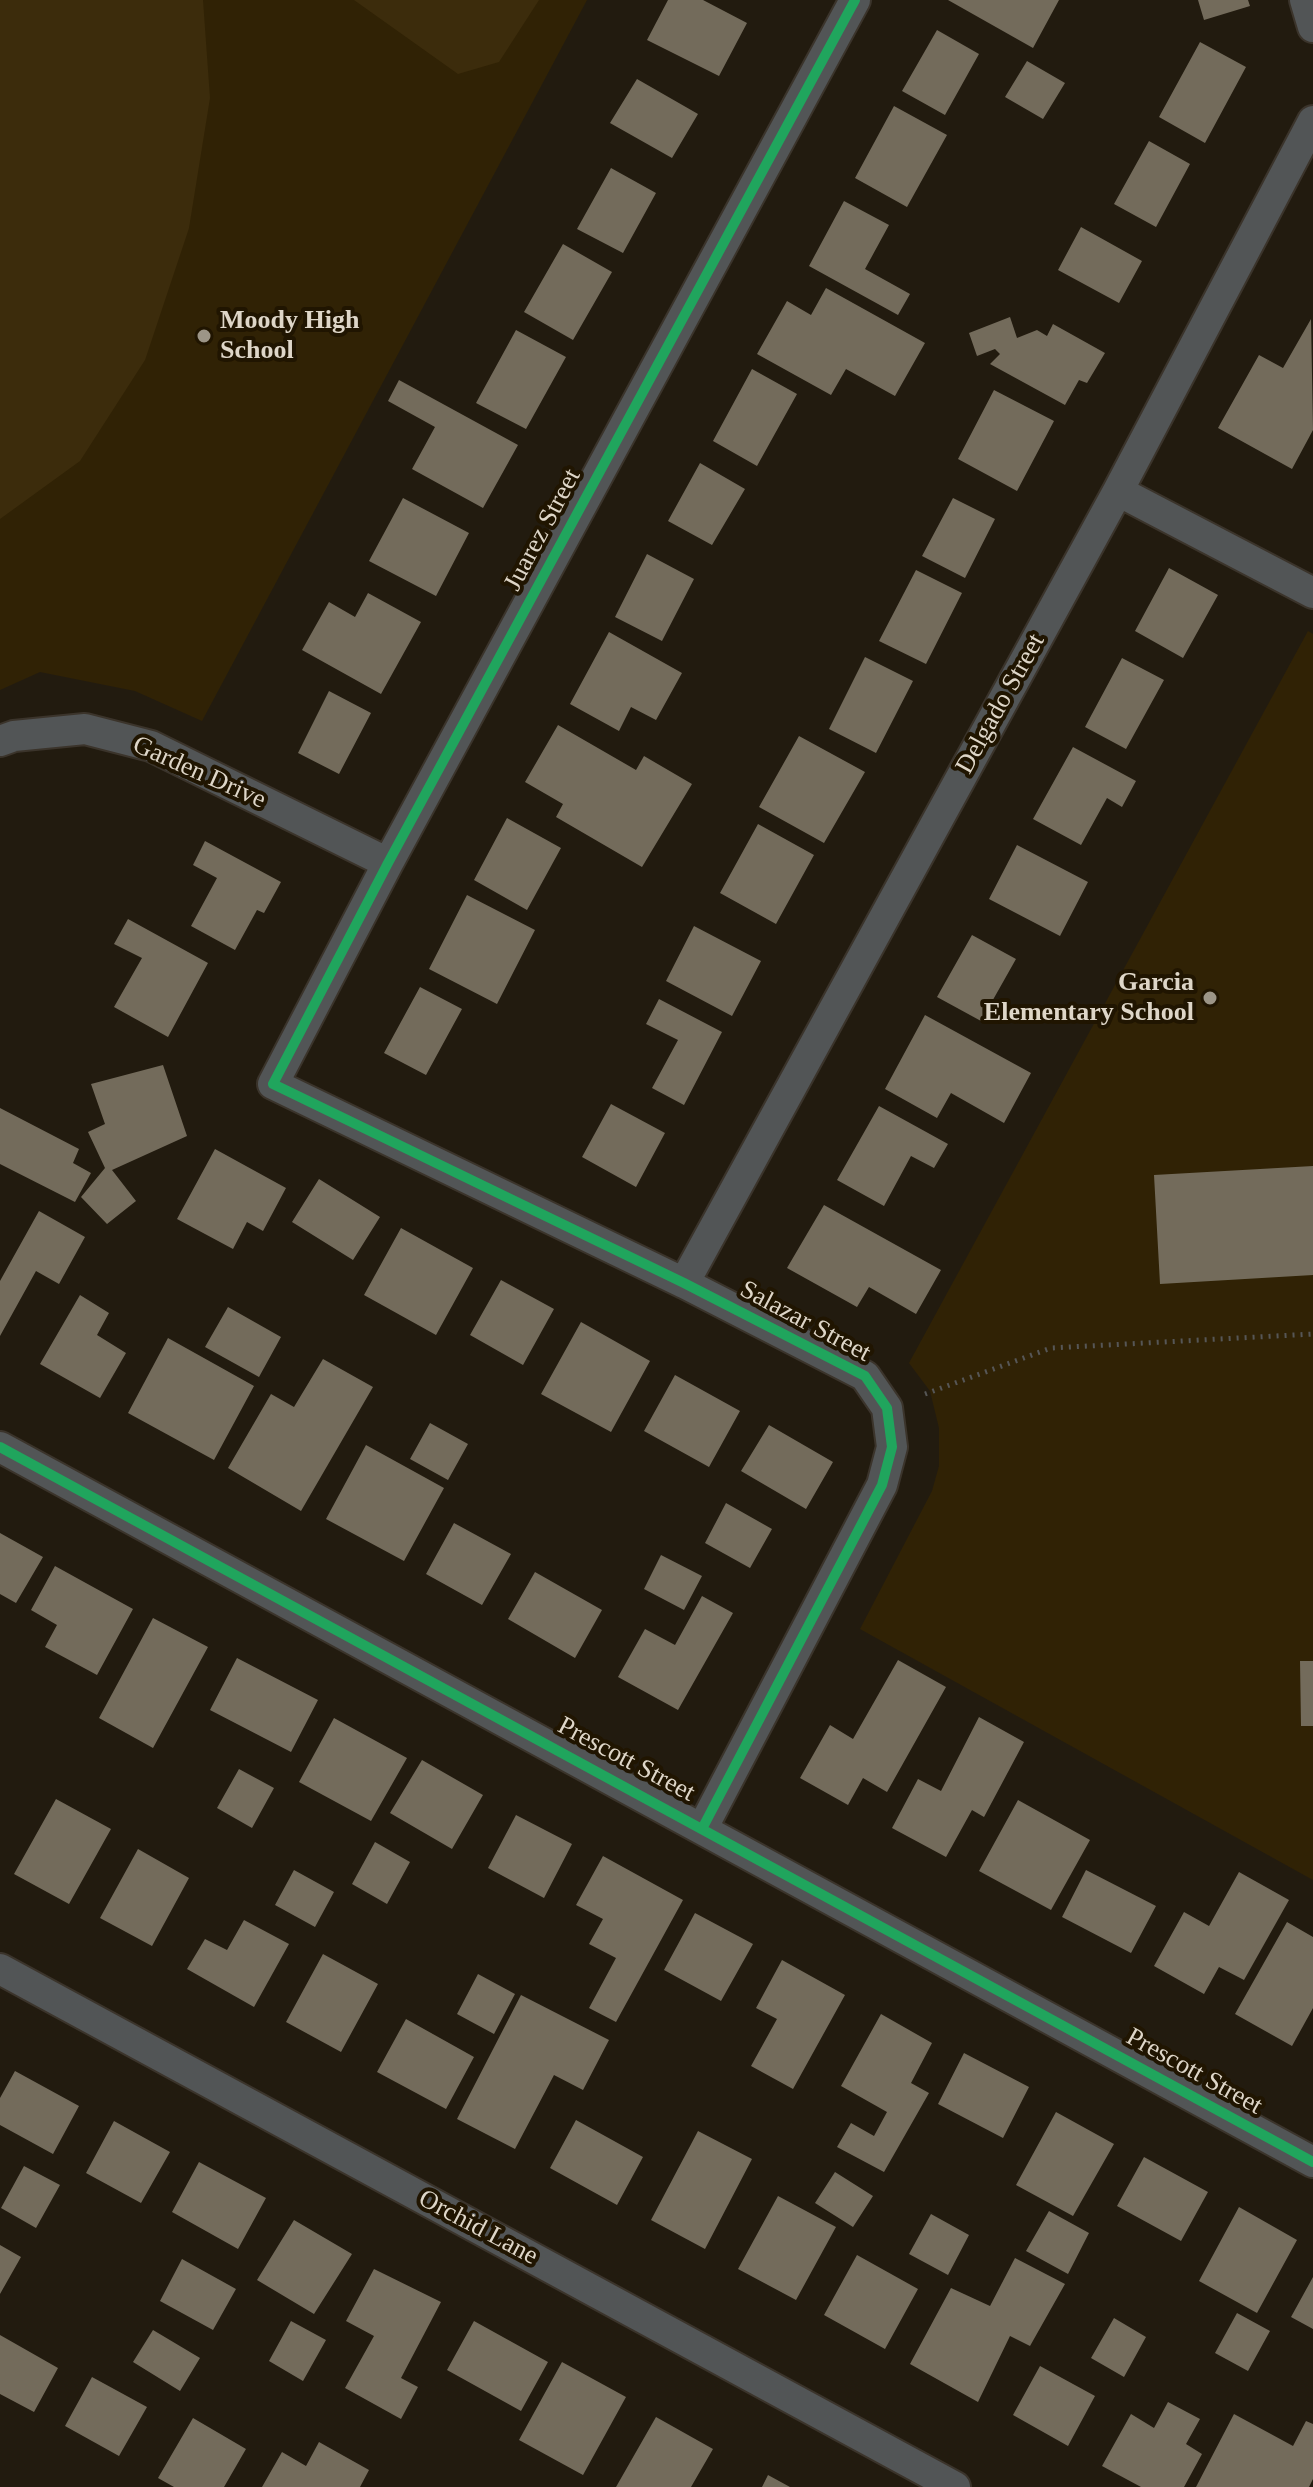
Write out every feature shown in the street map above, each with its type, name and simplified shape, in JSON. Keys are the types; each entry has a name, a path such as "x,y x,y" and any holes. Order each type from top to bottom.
{"street":[{"name":"Juarez Street","path":"273,1084 388,863 855,0"},
{"path":"1305,0 1313,27"},
{"name":"Delgado Street","path":"684,1283 1118,491 1313,121"},
{"path":"1118,491 1313,593"},
{"name":"Garden Drive","path":"0,741 14,736 85,729 151,746 388,863"},
{"name":"Salazar Street","path":"273,1084 684,1283 865,1376 887,1408 892,1447 882,1485 703,1827"},
{"name":"Prescott Street","path":"0,1447 703,1827 1313,2162"},
{"name":"Orchid Lane","path":"0,1969 955,2487"}],"path":[{"path":"925,1394 1051,1348 1313,1334"}],"shaded area":[{"name":"Moody High School","path":"0,0 587,0 202,721 135,691 40,672 0,690"},
{"path":"0,0 203,0 210,98 189,228 145,360 80,461 0,519"},
{"path":"354,0 539,0 499,62 458,74"},
{"name":"Garcia Elementary School","path":"1308,631 1313,634 1313,1880 860,1629 932,1491 939,1466 939,1428 930,1391 909,1363"}],"building":[{"path":"668,0 703,0 747,23 719,76 647,40"},
{"path":"948,0 1059,0 1033,48"},
{"path":"1198,0 1248,0 1250,6 1204,20"},
{"path":"937,30 979,54 945,115 902,91"},
{"path":"1200,42 1246,67 1205,143 1159,117"},
{"path":"1027,61 1065,83 1043,119 1005,97"},
{"path":"637,79 698,114 672,158 610,123"},
{"path":"894,106 947,135 907,207 855,178"},
{"path":"1149,141 1190,164 1156,227 1114,204"},
{"path":"611,168 656,193 623,253 577,229"},
{"path":"844,201 889,225 865,269 910,294 898,315 809,266"},
{"path":"1081,227 1142,261 1119,303 1058,270"},
{"path":"563,244 612,272 573,340 524,312"},
{"path":"826,288 925,343 895,396 846,369 831,395 757,354 787,301 811,315"},
{"path":"1010,317 1017,338 1037,330 1047,336 1053,324 1105,353 1087,383 1079,380 1065,405 990,364 1000,354 995,349 977,356 969,333"},
{"path":"1311,319 1313,430 1292,469 1218,428 1259,355 1283,368"},
{"path":"516,330 566,357 526,429 476,403"},
{"path":"752,369 797,394 757,466 713,441"},
{"path":"399,380 518,445 483,508 412,469 435,427 388,401"},
{"path":"994,390 1054,421 1017,491 958,459"},
{"path":"700,463 745,489 712,545 668,521"},
{"path":"403,498 469,533 436,596 369,561"},
{"path":"953,498 995,519 965,578 922,556"},
{"path":"647,554 694,579 662,641 615,617"},
{"path":"1169,568 1218,595 1183,658 1135,631"},
{"path":"916,570 962,593 926,664 879,641"},
{"path":"368,593 421,622 381,694 302,650 329,602 355,617"},
{"path":"609,632 682,673 656,720 631,707 619,731 570,704"},
{"path":"865,657 913,681 876,753 829,729"},
{"path":"1122,658 1164,680 1126,749 1085,727"},
{"path":"329,691 371,713 339,774 298,753"},
{"path":"558,725 636,770 644,756 692,784 642,867 556,817 563,804 525,782"},
{"path":"799,736 865,772 824,843 759,807"},
{"path":"1073,747 1136,781 1122,807 1107,798 1081,845 1033,819"},
{"path":"507,818 561,848 527,910 474,880"},
{"path":"758,824 814,855 776,924 720,893"},
{"path":"205,841 281,882 264,913 257,910 235,950 191,926 217,878 193,865"},
{"path":"1017,845 1088,882 1060,936 989,899"},
{"path":"467,895 535,930 497,1004 429,969"},
{"path":"128,919 208,963 168,1037 114,1007 142,958 114,944"},
{"path":"694,926 761,961 732,1016 666,981"},
{"path":"972,935 1016,959 981,1021 937,997"},
{"path":"420,987 462,1009 426,1075 384,1053"},
{"path":"659,999 722,1032 684,1105 652,1088 678,1040 646,1024"},
{"path":"925,1015 1031,1073 1004,1123 951,1093 937,1118 885,1089"},
{"path":"163,1065 187,1136 112,1170 136,1201 107,1224 81,1197 105,1168 88,1132 105,1124 91,1084"},
{"path":"611,1104 665,1133 636,1187 582,1157"},
{"path":"879,1106 948,1144 934,1168 911,1156 884,1206 837,1180"},
{"path":"0,1108 79,1149 73,1163 91,1173 75,1202 0,1164"},
{"path":"215,1149 286,1188 263,1231 247,1222 233,1249 177,1219"},
{"path":"1313,1166 1313,1275 1160,1284 1154,1175"},
{"path":"319,1179 380,1217 353,1260 292,1222"},
{"path":"824,1205 941,1270 916,1314 869,1287 857,1307 787,1268"},
{"path":"39,1211 85,1237 59,1284 36,1271 0,1336 0,1281"},
{"path":"401,1228 473,1268 436,1335 364,1295"},
{"path":"501,1280 554,1309 523,1365 470,1335"},
{"path":"80,1295 109,1313 97,1335 126,1353 100,1398 40,1364"},
{"path":"228,1307 281,1337 259,1377 205,1347"},
{"path":"581,1322 650,1361 611,1432 541,1394"},
{"path":"168,1338 254,1386 214,1460 128,1413"},
{"path":"323,1359 373,1387 301,1511 228,1468 271,1394 294,1407"},
{"path":"675,1375 740,1411 709,1467 644,1431"},
{"path":"430,1423 468,1444 448,1480 410,1459"},
{"path":"769,1425 833,1462 806,1509 741,1471"},
{"path":"366,1445 444,1488 404,1561 326,1519"},
{"path":"726,1503 772,1529 750,1568 705,1543"},
{"path":"454,1523 511,1554 482,1605 426,1574"},
{"path":"0,1533 43,1557 16,1603 0,1594"},
{"path":"661,1555 702,1576 684,1610 644,1589"},
{"path":"55,1566 133,1609 97,1675 45,1647 57,1625 31,1610"},
{"path":"535,1572 602,1610 575,1658 508,1619"},
{"path":"702,1596 733,1613 678,1710 618,1677 645,1629 675,1645"},
{"path":"153,1618 208,1647 153,1748 99,1718"},
{"path":"237,1658 318,1700 291,1752 210,1710"},
{"path":"898,1660 946,1687 887,1792 863,1778 848,1805 800,1778 830,1725 853,1739"},
{"path":"1300,1661 1313,1661 1313,1726 1301,1726"},
{"path":"979,1717 1024,1742 984,1817 972,1810 946,1857 892,1828 918,1779 941,1791"},
{"path":"334,1718 407,1758 371,1821 299,1782"},
{"path":"422,1760 483,1795 452,1849 390,1813"},
{"path":"239,1769 274,1788 252,1828 217,1808"},
{"path":"56,1799 111,1829 69,1904 14,1874"},
{"path":"1018,1800 1090,1840 1051,1910 979,1871"},
{"path":"516,1815 572,1844 544,1898 488,1868"},
{"path":"375,1842 410,1862 387,1904 352,1884"},
{"path":"138,1849 189,1878 152,1946 100,1918"},
{"path":"603,1856 683,1900 616,2022 589,2008 616,1958 589,1944 603,1919 576,1905"},
{"path":"294,1870 334,1892 315,1927 275,1905"},
{"path":"1086,1870 1156,1906 1131,1953 1062,1917"},
{"path":"1239,1872 1289,1900 1244,1980 1219,1967 1204,1994 1154,1966 1184,1912 1209,1926"},
{"path":"695,1913 753,1944 721,2001 664,1970"},
{"path":"244,1920 289,1944 254,2007 187,1969 205,1939 227,1950"},
{"path":"1287,1922 1313,1937 1313,2008 1292,2046 1235,2014"},
{"path":"323,1954 378,1984 341,2052 286,2022"},
{"path":"782,1960 845,1995 793,2089 751,2066 777,2019 756,2008"},
{"path":"478,1974 515,1994 494,2034 457,2014"},
{"path":"521,1995 609,2040 583,2090 554,2075 515,2149 457,2119"},
{"path":"881,2014 932,2043 911,2083 929,2093 884,2172 837,2147 851,2123 874,2136 887,2112 841,2086"},
{"path":"406,2019 474,2057 446,2109 377,2072"},
{"path":"964,2053 1029,2087 1003,2138 938,2104"},
{"path":"15,2071 79,2106 53,2154 0,2125 0,2098"},
{"path":"1056,2112 1114,2144 1073,2216 1016,2185"},
{"path":"576,2120 643,2157 617,2205 550,2168"},
{"path":"114,2121 170,2152 141,2203 86,2173"},
{"path":"698,2131 752,2159 705,2249 651,2220"},
{"path":"1144,2157 1208,2192 1181,2241 1117,2206"},
{"path":"199,2162 266,2198 238,2249 172,2212"},
{"path":"24,2166 60,2185 36,2228 1,2208"},
{"path":"835,2172 873,2196 853,2227 815,2203"},
{"path":"778,2196 836,2227 796,2300 738,2269"},
{"path":"1239,2207 1297,2240 1257,2313 1199,2281"},
{"path":"1049,2211 1089,2233 1068,2274 1026,2251"},
{"path":"931,2214 969,2235 948,2275 909,2254"},
{"path":"294,2220 352,2254 314,2314 257,2280"},
{"path":"0,2245 21,2257 0,2294"},
{"path":"857,2255 918,2289 885,2349 824,2315"},
{"path":"1015,2258 1065,2284 1030,2346 1010,2336 978,2402 910,2364 951,2288 990,2306"},
{"path":"182,2259 236,2289 213,2330 160,2301"},
{"path":"374,2269 441,2302 401,2378 418,2387 401,2419 345,2388 374,2336 346,2321"},
{"path":"1313,2277 1313,2329 1291,2317"},
{"path":"1237,2313 1270,2331 1248,2371 1215,2353"},
{"path":"1114,2318 1146,2337 1124,2377 1091,2358"},
{"path":"291,2321 326,2340 303,2381 269,2361"},
{"path":"474,2321 548,2362 521,2411 447,2370"},
{"path":"153,2330 200,2358 180,2391 133,2362"},
{"path":"0,2335 58,2368 34,2412 0,2394"},
{"path":"562,2362 626,2397 583,2475 519,2440"},
{"path":"1040,2366 1095,2396 1068,2446 1013,2415"},
{"path":"92,2377 147,2407 119,2456 65,2426"},
{"path":"1168,2402 1200,2419 1186,2444 1202,2454 1184,2487 1141,2487 1102,2466 1131,2414 1154,2428"},
{"path":"1234,2414 1293,2446 1306,2421 1313,2424 1313,2479 1309,2487 1196,2487"},
{"path":"656,2417 713,2449 691,2487 616,2487"},
{"path":"193,2418 246,2449 224,2487 174,2487 158,2478"},
{"path":"319,2442 369,2470 360,2487 262,2487 282,2452 306,2466"},
{"path":"768,2475 790,2487 762,2487"}],"cycle path":[{"path":"703,1827 882,1485 892,1447 887,1408 865,1376 684,1283 273,1084 388,863 855,0"},
{"path":"0,1447 1313,2162"}],"place":[{"name":"Moody High School","path":"204,336"},
{"name":"Garcia Elementary School","path":"1210,998"}]}
